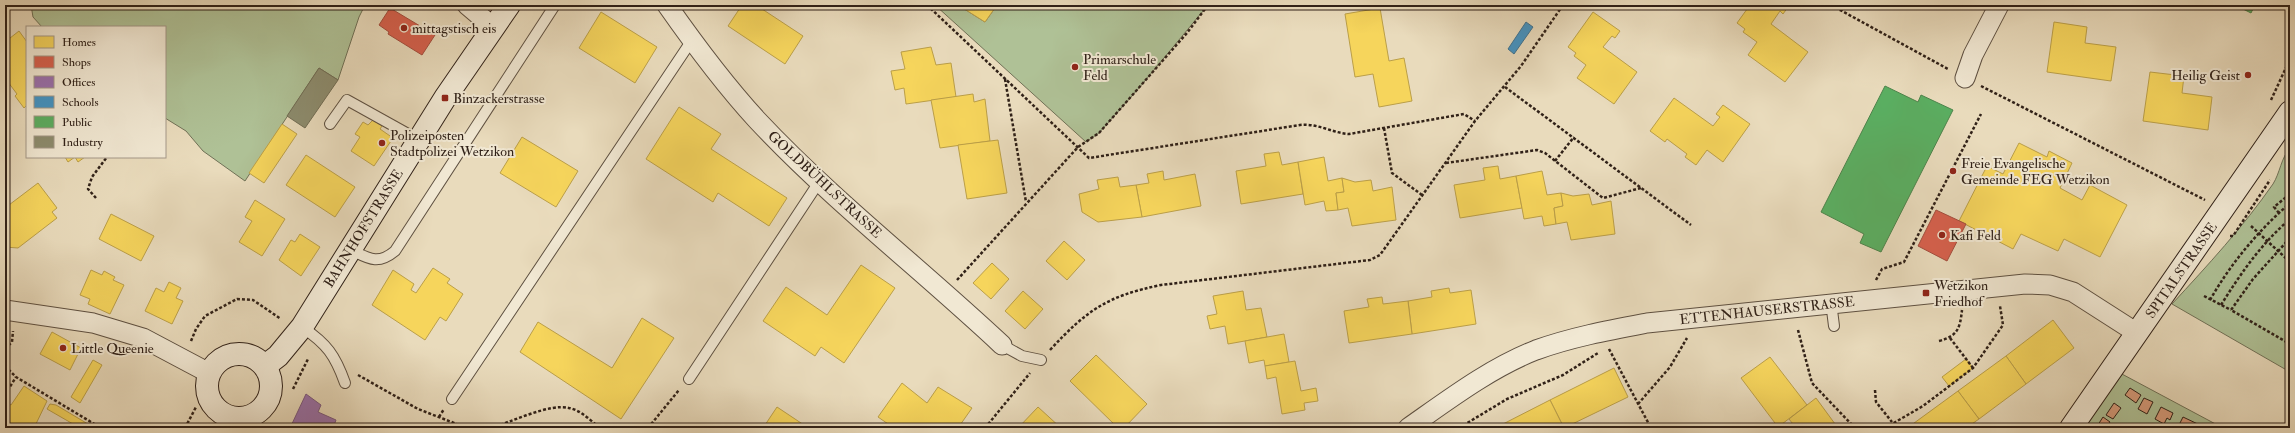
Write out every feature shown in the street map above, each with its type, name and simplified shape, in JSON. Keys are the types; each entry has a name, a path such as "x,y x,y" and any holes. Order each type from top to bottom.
{"main road":[{"name":"BAHNHOFSTRASSE","path":"264,366 284,351 293,324 349,249 419,140 509,5"},
{"name":"SPITALSTRASSE","path":"2070,428 2290,112"},
{"path":"235,354 246,354 256,359 264,366 270,375 271,386 267,401 257,412 237,423 218,411 211,403 207,393 206,383 209,373 215,363 224,357 235,354"}],"street":[{"path":"467,5 494,27"},
{"name":"GOLDBÜHLSTRASSE","path":"667,5 738,99 819,182 946,292 1002,345"},
{"path":"1965,78 1973,55 1999,5"},
{"name":"ETTENHAUSERSTRASSE","path":"1408,428 1462,390 1498,369 1536,350 1597,333 1647,323 1831,302 2025,284 2050,285 2073,292 2137,333"},
{"path":"5,310 93,323 143,338 209,373"}],"lane":[{"path":"349,249 376,260 383,259 394,251 555,5"},
{"path":"452,399 692,40"},
{"path":"330,124 347,100 419,140"},
{"path":"689,379 819,182"},
{"path":"1831,302 1834,326"},
{"path":"293,324 326,344 346,383"},
{"path":"1002,345 1022,356 1041,360"}],"path":[{"path":"927,5 1089,158 1300,125 1315,125 1334,132 1349,134 1464,114 1475,121"},
{"path":"946,292 1078,147 1098,133 1182,38 1208,5"},
{"path":"984,428 1041,360 1086,314 1130,292 1161,286 1373,259 1383,252 1475,121 1505,88 1563,5"},
{"path":"1831,5 1965,78 2206,201"},
{"path":"2268,106 2290,59"},
{"path":"1005,79 1026,203"},
{"path":"1505,88 1574,137 1691,225"},
{"path":"1876,298 1875,282 1878,276 1882,269 1904,262 1981,114"},
{"path":"1384,128 1392,173 1422,195"},
{"path":"1555,161 1574,137"},
{"path":"1445,163 1537,150 1555,161 1603,198 1641,188"},
{"path":"96,198 88,189 92,177 106,158"},
{"path":"2279,213 2274,207 2290,194"},
{"path":"2210,300 2237,258 2259,233 2290,204"},
{"path":"2221,305 2235,282 2267,241 2290,219"},
{"path":"2251,226 2290,262"},
{"path":"2231,310 2277,250 2290,238"},
{"path":"2204,296 2290,344"},
{"path":"191,341 196,329 206,316 237,299 254,300 293,324"},
{"path":"1885,428 1892,422 1923,406 1973,368 2003,325 2000,306"},
{"path":"1939,341 1950,338 1960,327 1962,310"},
{"path":"5,349 12,342 13,331 9,330"},
{"path":"1798,330 1812,383 1855,428"},
{"path":"1638,404 1670,367 1690,333"},
{"path":"1950,338 1973,368"},
{"path":"1459,428 1507,399 1563,375 1615,344"},
{"path":"1608,348 1651,428"},
{"path":"293,390 308,358"},
{"path":"5,366 16,377 101,428"},
{"path":"339,367 355,373 418,409 467,428"},
{"path":"5,395 16,377"},
{"path":"648,428 689,379"},
{"path":"1875,390 1876,402 1892,422"},
{"path":"185,428 196,407"},
{"path":"491,428 547,410 563,407 577,411 600,428"},
{"path":"103,424 110,428"}],"green space":[{"path":"31,5 365,5 359,17 338,80 319,68 245,181 203,151 186,131 166,119 166,26 41,26 33,17"},
{"name":"Primarschule Feld","path":"935,5 958,5 985,22 997,5 1208,5 1139,88 1099,133 1086,142"},
{"path":"2290,148 2290,372 2172,304 2225,246 2262,200 2273,184"},
{"path":"2120,373 2223,428 2082,428"}],"building: Homes":[{"path":"742,5 756,5 803,36 785,64 728,26"},
{"path":"958,5 997,5 985,22"},
{"path":"1661,5 1671,5 1667,10"},
{"path":"1750,5 1786,5 1788,7 1783,14 1780,11 1771,24 1808,52 1785,82 1748,55 1757,42 1743,32 1745,29 1737,23"},
{"path":"1380,8 1389,61 1404,58 1412,101 1379,107 1373,74 1355,77 1345,14"},
{"path":"601,12 657,47 635,83 579,48"},
{"path":"1593,12 1620,31 1615,38 1612,36 1603,47 1637,72 1614,104 1577,78 1586,65 1574,56 1576,53 1568,47"},
{"path":"2054,22 2087,27 2085,43 2116,47 2111,81 2047,72"},
{"path":"19,31 26,41 26,106 24,108 15,96 17,94 5,78 5,42"},
{"path":"931,47 936,65 951,63 956,97 906,104 904,88 895,90 891,71 905,69 901,52"},
{"path":"2150,72 2184,76 2182,93 2212,97 2208,130 2143,121"},
{"path":"973,94 974,102 985,99 990,141 940,148 931,100"},
{"path":"1674,98 1713,126 1720,117 1716,114 1723,105 1750,124 1723,162 1707,150 1696,165 1685,157 1687,154 1667,139 1665,142 1650,131"},
{"path":"679,107 721,134 711,149 787,198 769,226 718,193 713,202 646,159"},
{"path":"373,120 382,126 380,129 393,138 374,166 351,151 360,137 355,134 363,122 368,125"},
{"path":"282,124 297,134 264,183 249,173"},
{"path":"522,137 578,171 556,207 500,173"},
{"path":"998,140 1007,193 967,199 958,145"},
{"path":"2019,143 2047,157 2049,151 2072,163 2060,188 2082,200 2090,185 2127,205 2100,257 2064,239 2058,251 2021,234 2013,249 1959,221 1987,166 2003,174"},
{"path":"1279,152 1282,165 1298,162 1303,194 1241,204 1236,171 1266,166 1264,154"},
{"path":"306,155 355,187 335,217 286,185"},
{"path":"1324,157 1328,181 1342,178 1344,192 1336,193 1338,210 1326,211 1324,201 1305,205 1298,162"},
{"path":"66,158 74,158 68,162"},
{"path":"76,158 84,158 78,162"},
{"path":"1498,166 1500,179 1516,176 1522,208 1460,218 1454,185 1485,180 1483,168"},
{"path":"1163,171 1164,180 1195,174 1201,206 1142,217 1136,185 1149,183 1147,174"},
{"path":"1542,171 1547,195 1561,193 1563,206 1554,208 1556,224 1544,226 1542,216 1524,219 1516,176"},
{"path":"1118,177 1120,187 1136,185 1142,217 1098,222 1082,212 1079,194 1099,189 1097,180"},
{"path":"1342,178 1355,182 1371,180 1373,191 1392,187 1396,220 1352,226 1348,208 1338,210 1336,193 1344,192"},
{"path":"38,183 57,208 52,212 57,218 18,248 5,247 5,208"},
{"path":"1561,193 1573,196 1589,194 1592,205 1611,201 1615,234 1571,240 1567,222 1556,224 1554,208 1563,206"},
{"path":"255,200 285,219 262,256 239,242 252,221 245,217"},
{"path":"111,214 154,236 141,261 99,239"},
{"path":"300,234 320,247 301,276 279,260 291,240 295,242"},
{"path":"1064,241 1085,260 1067,280 1046,261"},
{"path":"992,263 1009,279 991,299 973,283"},
{"path":"861,265 895,288 844,363 821,347 815,356 763,321 786,287 827,315"},
{"path":"433,268 450,279 447,283 463,294 446,321 440,317 425,340 372,305 393,270 414,284 411,290 416,293"},
{"path":"91,270 102,275 104,271 115,277 113,280 124,285 110,314 88,304 90,299 80,295"},
{"path":"169,282 181,288 176,298 183,301 172,324 145,311 156,288 164,292"},
{"path":"1449,288 1450,293 1471,290 1476,324 1412,334 1408,301 1432,297 1431,291"},
{"path":"1023,291 1043,309 1025,329 1005,311"},
{"path":"1243,291 1246,310 1261,308 1267,337 1228,344 1225,326 1210,329 1207,316 1217,314 1213,296"},
{"path":"1382,297 1383,304 1408,301 1412,334 1349,343 1344,311 1369,307 1367,299"},
{"path":"642,318 674,338 621,419 520,352 538,322 612,368"},
{"path":"2053,320 2074,348 2026,384 2006,356"},
{"path":"52,332 81,348 70,370 40,354"},
{"path":"1284,334 1289,362 1265,366 1264,360 1249,363 1245,341"},
{"path":"1096,355 1147,404 1124,428 1118,428 1070,381"},
{"path":"2006,356 2026,384 1979,419 1958,391"},
{"path":"1770,357 1807,405 1778,427 1741,378"},
{"path":"1966,359 1973,368 1949,386 1942,377"},
{"path":"93,360 102,365 80,403 71,397"},
{"path":"1295,361 1301,391 1316,388 1318,401 1304,403 1305,410 1282,414 1276,377 1267,379 1265,366"},
{"path":"1614,368 1628,397 1564,428 1550,400"},
{"path":"902,383 927,403 938,387 972,408 958,428 894,428 878,417"},
{"path":"24,386 47,401 34,428 5,428 5,405 7,403 11,405"},
{"path":"1958,391 1979,419 1966,428 1912,428 1910,426"},
{"path":"1816,398 1838,428 1796,428 1789,419"},
{"path":"1550,400 1564,428 1505,428 1503,424"},
{"path":"50,404 56,405 93,427 80,428 47,409"},
{"path":"777,407 807,427 763,428"},
{"path":"1038,407 1061,428 1018,428"},
{"path":"690,424 696,428 687,428"},
{"path":"1503,424 1505,428 1495,428"}],"building: Shops":[{"name":"mittagstisch eis","path":"390,8 435,35 422,55 388,34 389,32 379,25"},
{"name":"Kafi Feld","path":"1936,210 1966,224 1947,261 1918,246"}],"building: Offices":[{"path":"306,394 321,405 318,412 336,420 333,428 290,428"}],"building: Schools":[{"path":"1526,22 1533,27 1514,54 1508,49"}],"building: Public":[{"path":"2235,5 2255,5 2251,13"},
{"path":"1885,86 1918,102 1921,95 1953,110 1881,252 1860,243 1864,234 1821,212"}],"building: Industry":[{"path":"319,68 338,80 305,128 287,116"}],"building: Other":[{"path":"2130,388 2141,395 2136,403 2125,395"},
{"path":"2144,398 2153,402 2147,414 2138,409"},
{"path":"2114,403 2121,408 2113,419 2106,415"},
{"path":"2161,407 2173,413 2170,420 2167,418 2164,424 2155,419"},
{"path":"2103,417 2110,422 2106,428 2096,428"},
{"path":"2183,417 2202,426 2201,428 2185,428 2179,425"}],"place":[{"name":"mittagstisch eis","path":"404,28"},
{"name":"Primarschule Feld","path":"1075,67"},
{"name":"Heilig Geist","path":"2248,75"},
{"name":"Binzackerstrasse","path":"445,98"},
{"name":"Polizeiposten Stadtpolizei Wetzikon","path":"382,143"},
{"name":"Freie Evangelische Gemeinde FEG Wetzikon","path":"1953,171"},
{"name":"Kafi Feld","path":"1942,235"},
{"name":"Wetzikon Friedhof","path":"1926,293"},
{"name":"Little Queenie","path":"63,348"}]}
